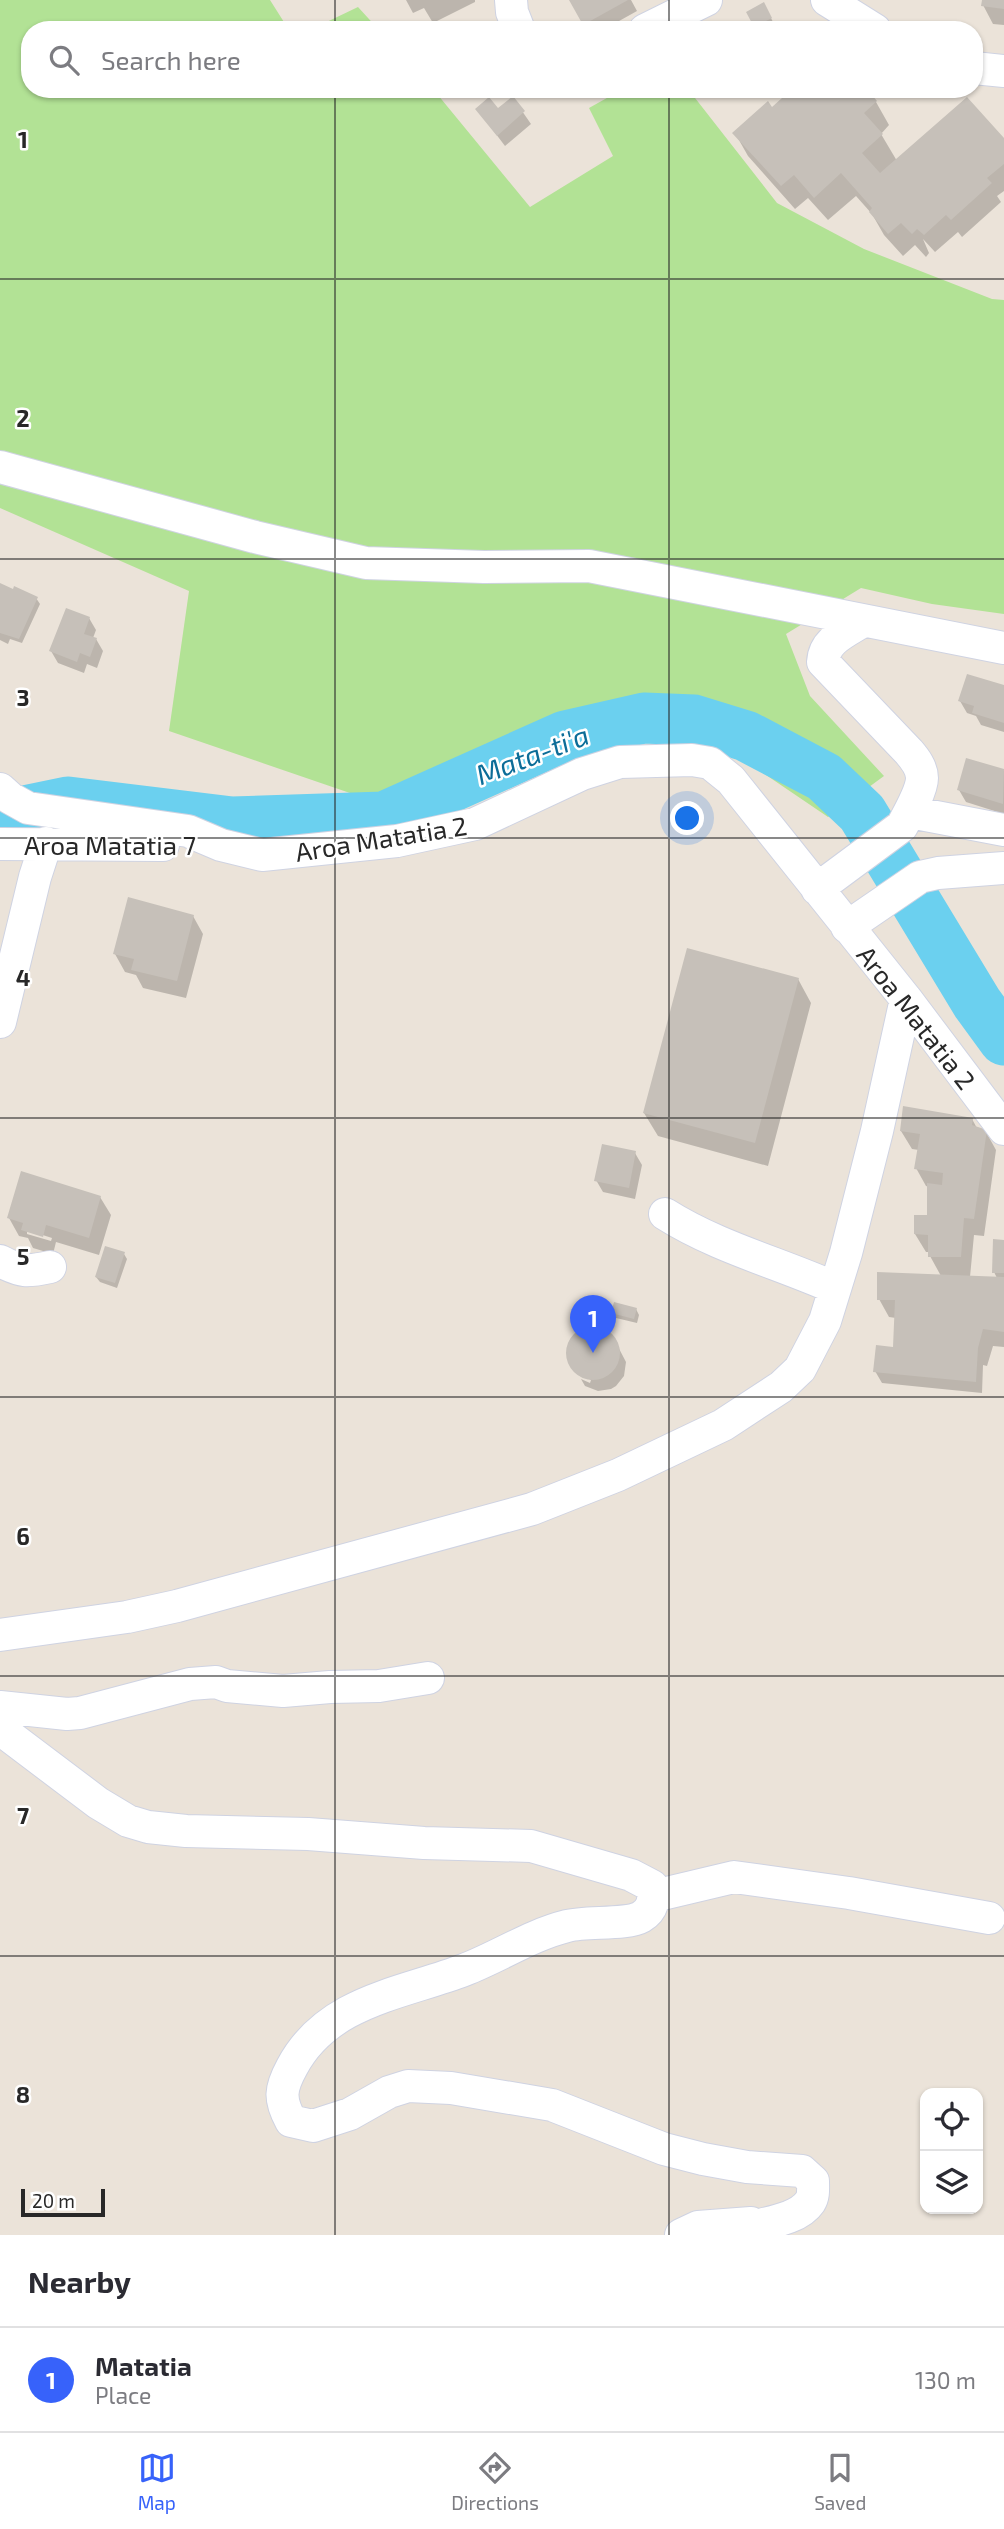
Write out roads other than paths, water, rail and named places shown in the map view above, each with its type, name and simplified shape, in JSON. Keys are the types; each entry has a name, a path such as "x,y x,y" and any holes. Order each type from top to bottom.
{"street":[{"path":"511,0 516,21"},
{"path":"663,21 706,0"},
{"path":"827,0 861,21"},
{"path":"983,69 1004,71"},
{"path":"0,467 255,537 366,563 484,567 589,566 1004,648"},
{"path":"817,888 906,819 922,779 915,760 823,662 823,652 829,643 863,621"},
{"name":"Aroa Matatia 2","path":"0,789 10,799 28,808 48,828 188,831 221,845 262,855 410,838 475,824 582,774 620,762 692,760 710,763 731,780 906,999 1004,1129"},
{"path":"906,819 1004,831"},
{"path":"0,1022 48,828"},
{"name":"Aroa Matatia 7","path":"0,844 48,828"},
{"path":"847,928 929,875 1004,868"},
{"path":"929,875 961,877 1004,892"},
{"path":"0,1634 127,1617 228,1594 532,1509 618,1475 723,1425 781,1387 800,1369 825,1321 846,1253 877,1131 906,999"},
{"path":"665,1213 715,1240 835,1288"},
{"path":"0,1261 17,1270 28,1272 50,1267"},
{"path":"0,1707 67,1714 158,1694 190,1684 216,1682 227,1686 290,1690 330,1686 379,1686 428,1678"},
{"path":"0,1729 98,1803 128,1821 148,1827 186,1831 307,1834 424,1843 531,1846 631,1875 652,1886 654,1896 650,1911 638,1919 567,1926 467,1969 369,2001 336,2018 319,2030 298,2056 283,2084 283,2105 291,2121 313,2126 350,2114 389,2092 408,2086 452,2088 552,2105 664,2149 747,2167 802,2171 813,2181 814,2193 802,2210 728,2235"},
{"path":"654,1896 734,1877 849,1893 989,1919"},
{"path":"681,2235 698,2227 775,2221"}],"waterway":[{"name":"Mata-ti'a","path":"0,816 68,802 232,822 384,817 565,736 644,718 694,720 746,736 824,777 862,813 977,1003 1004,1040"}],"place":[{"name":"Matatia","path":"593,1353"}]}
